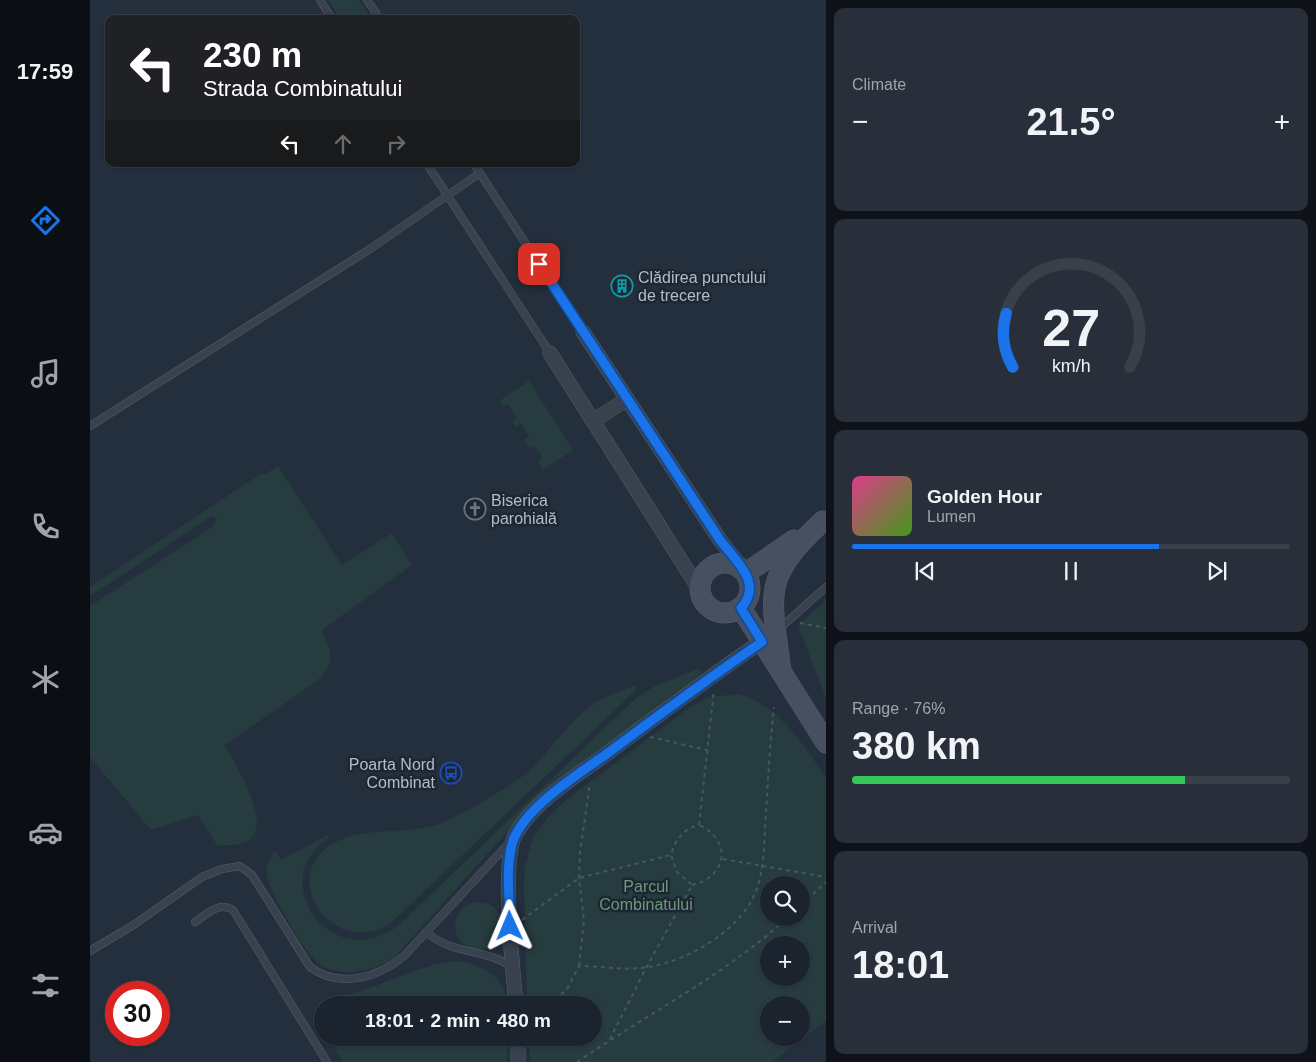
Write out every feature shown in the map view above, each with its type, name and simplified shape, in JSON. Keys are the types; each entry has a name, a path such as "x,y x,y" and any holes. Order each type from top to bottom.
{"street":[{"path":"550,353 707,605 719,612 727,613 741,608 750,595 750,580 720,540 583,332"},
{"path":"593,421 627,399"},
{"path":"744,570 825,520"},
{"path":"825,520 793,551 776,577 769,637 781,671 826,743"},
{"path":"700,592 702,577 712,566 726,562 744,570"},
{"path":"741,608 769,637"},
{"path":"515,996 509,876 510,853 515,836 529,817 560,788 672,704 769,637"},
{"path":"518,1046 518,1062"}],"lane":[{"path":"320,0 329,15"},
{"path":"367,0 377,15"},
{"path":"429,167 550,353"},
{"path":"476,167 583,332"},
{"path":"90,426 370,249 480,173"},
{"path":"769,637 826,587"},
{"path":"90,952 132,926 202,877 240,866 252,875 303,959 310,967 324,976 354,979 378,972 397,963 515,836"},
{"path":"195,922 218,907 226,906 232,910 327,1062"},
{"path":"426,932 449,947 498,958 513,968"}],"path":[{"path":"795,623 826,628"},
{"path":"699,824 714,690"},
{"path":"579,966 646,968 664,964 707,945 728,928 753,897 763,866 768,766 774,707"},
{"path":"645,736 707,750"},
{"path":"559,996 567,989 579,966 584,921 579,878 580,852 590,775"},
{"path":"692,886 677,872 671,855 679,837 699,824"},
{"path":"609,1041 646,968 692,886 716,871 723,859 715,836 710,830 699,824"},
{"path":"518,922 579,878 671,855"},
{"path":"723,859 826,877"},
{"path":"810,897 826,882"},
{"path":"577,1062 742,956 778,926"}],"green space":[{"path":"328,0 359,0 369,15 337,15"},
{"path":"529,381 573,450 543,470 538,461 543,458 535,446 530,449 524,440 529,436 521,424 516,427 512,421 517,418 508,404 503,407 499,401"},
{"path":"278,466 342,565 392,533 412,565 322,630 330,651 330,662 317,681 225,745 244,780 255,808 257,822 255,833 248,841 245,843 217,845 198,815 151,830 90,757 90,606 208,530 214,524 217,517 212,516 90,596 90,587 262,473 264,475"},
{"path":"826,600 826,698 798,626"},
{"path":"698,669 702,672 699,675 566,776 515,823 395,957 369,969 350,972 331,970 315,961 290,924 270,884 267,868 270,859 276,851 281,860 328,835 329,838 311,856 303,876 305,897 314,916 330,931 350,939 373,938 398,926 635,699 655,686"},
{"path":"633,686 637,688 635,691 390,924 370,932 351,931 335,925 322,913 313,899 309,883 312,866 322,852 335,842 350,836 366,833 434,826 449,820 522,777 537,763 567,728 592,705"},
{"name":"Parcul Combinatului","path":"739,694 753,699 766,707 789,728 809,752 826,778 826,1021 810,1033 810,996 760,996 760,1046 793,1046 772,1062 530,1062 529,1046 602,1046 602,996 527,996 524,884 525,866 533,838 550,815 566,800 690,707 709,697"},
{"path":"479,902 488,904 496,909 501,917 503,926 501,935 496,943 488,948 479,950 470,948 462,943 457,935 455,926 457,917 462,909 470,904"},
{"path":"457,961 476,965 484,969 497,979 506,996 343,996 414,971"},
{"path":"333,1046 508,1046 507,1062 343,1062"}],"place":[{"name":"Clădirea punctului de trecere","path":"622,286"},
{"name":"Biserica parohială","path":"475,509"},
{"name":"Poarta Nord Combinat","path":"451,773"}],"route":[{"path":"510,926 510,853 515,836 529,817 560,788 672,704 762,642 741,608 750,595 750,580 746,573 720,540 539,264"}]}
